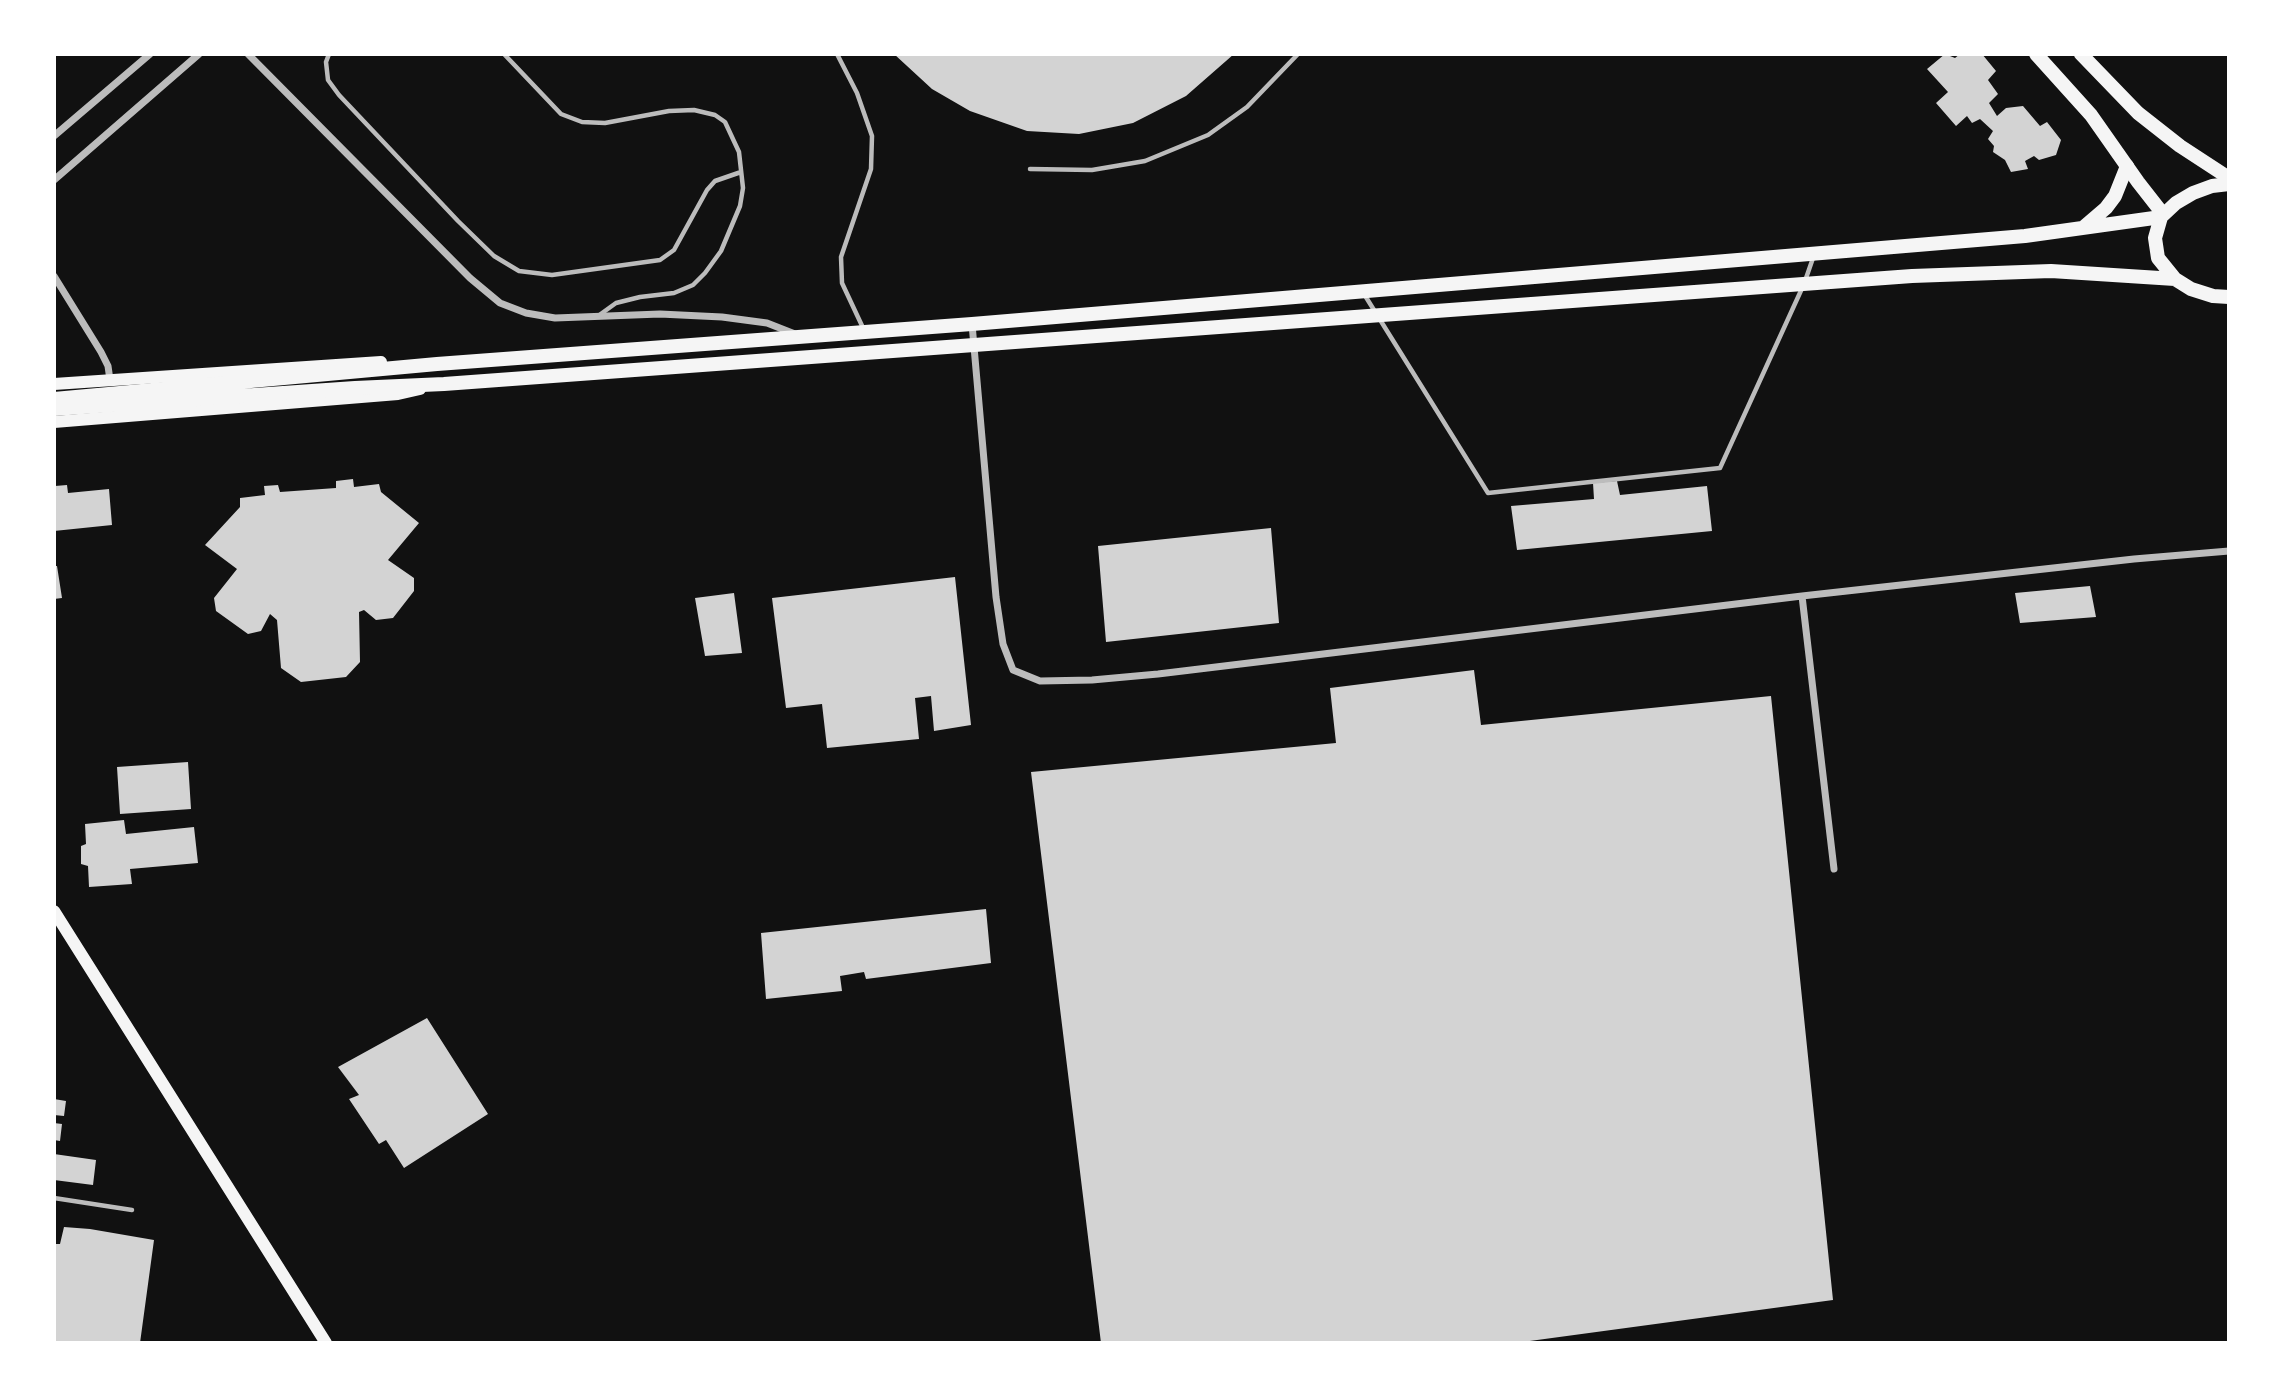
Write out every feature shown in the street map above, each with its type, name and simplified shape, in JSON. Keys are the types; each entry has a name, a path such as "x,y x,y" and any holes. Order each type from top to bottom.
{"main road":[{"path":"2036,54 2091,115 2162,215"},
{"path":"2081,54 2138,113 2180,146 2229,178"},
{"path":"2081,229 2094,220 2110,202 2127,166"},
{"path":"54,399 437,364 972,324 2025,236 2162,215 2193,193 2212,186 2229,184"},
{"path":"2162,215 2155,238 2158,258 2175,279 2191,289 2213,296 2229,297"},
{"path":"54,410 444,384 1912,276 2051,271 2175,279"},
{"path":"843,334 846,355"},
{"path":"823,335 820,346 824,356"},
{"path":"54,384 403,361 437,364"},
{"path":"54,422 398,394 444,384"},
{"path":"54,911 326,1343"}],"street":[{"path":"54,136 150,54"},
{"path":"54,180 199,54"},
{"path":"248,54 470,278 500,303 526,313 555,318 660,314 722,317 767,323 802,337"},
{"path":"54,276 108,366 110,380"},
{"path":"972,324 996,597 1003,644 1013,670 1040,681 1158,674 1802,596 2229,551"},
{"path":"1802,596 1834,869"}],"lane":[{"path":"330,54 326,62 328,80 339,95 457,221 494,256 519,271 552,275 660,260 674,250 707,190 715,181 741,172"},
{"path":"504,54 561,114 582,122 605,123 669,111 694,110 715,115 725,122 739,152 743,188 734,225 721,251 705,273 693,285 674,293 616,303 597,317"},
{"path":"837,54 856,93 872,136 871,169 841,257 842,283 865,332"},
{"path":"1030,169 1092,170 1145,161 1208,135 1247,107 1298,54"},
{"path":"1362,291 1488,493 1720,468 1804,284 1815,252"},
{"path":"54,1198 132,1210"}],"building":[{"path":"894,54 1234,54 1186,96 1133,123 1079,134 1027,131 970,111 932,89"},
{"path":"1945,54 1955,58 1960,54 1982,54 1996,71 1988,80 1998,94 1989,103 1997,116 2006,108 2023,106 2040,126 2047,122 2061,140 2056,155 2039,160 2034,156 2025,161 2028,169 2011,172 2005,160 1993,152 1994,146 1988,139 1993,131 1980,119 1972,123 1967,116 1956,126 1936,103 1948,92 1927,69"},
{"path":"353,479 354,487 379,484 381,492 419,523 388,560 414,578 414,591 393,618 376,620 364,610 359,612 360,662 346,677 301,682 281,668 277,620 270,614 261,631 248,634 216,611 214,598 237,569 205,545 240,507 240,498 265,495 264,486 278,485 280,492 336,488 336,481"},
{"path":"1617,481 1620,495 1707,486 1712,531 1517,550 1511,506 1594,499 1593,483"},
{"path":"67,485 68,493 109,489 112,525 54,531 55,486"},
{"path":"1271,528 1279,623 1106,642 1098,546"},
{"path":"54,566 57,566 62,598 54,599"},
{"path":"955,577 971,725 934,731 931,696 915,698 919,739 827,748 822,704 786,708 772,598"},
{"path":"2090,586 2096,617 2020,623 2015,593"},
{"path":"734,593 742,653 705,656 695,598"},
{"path":"1474,670 1481,725 1771,696 1833,1300 1515,1343 1101,1343 1031,772 1336,743 1330,688"},
{"path":"188,762 191,809 120,814 117,767"},
{"path":"124,820 126,834 194,827 198,863 130,869 132,884 89,887 88,866 81,864 81,846 86,844 85,824"},
{"path":"986,909 991,963 866,979 864,972 840,976 842,991 766,999 761,933"},
{"path":"427,1018 488,1114 404,1168 386,1140 379,1144 349,1099 359,1095 338,1067"},
{"path":"54,1099 66,1101 64,1116 54,1115"},
{"path":"54,1123 62,1124 60,1141 54,1140"},
{"path":"54,1154 96,1160 93,1185 54,1180"},
{"path":"64,1227 154,1240 140,1343 54,1343 54,1244 60,1244"}]}
